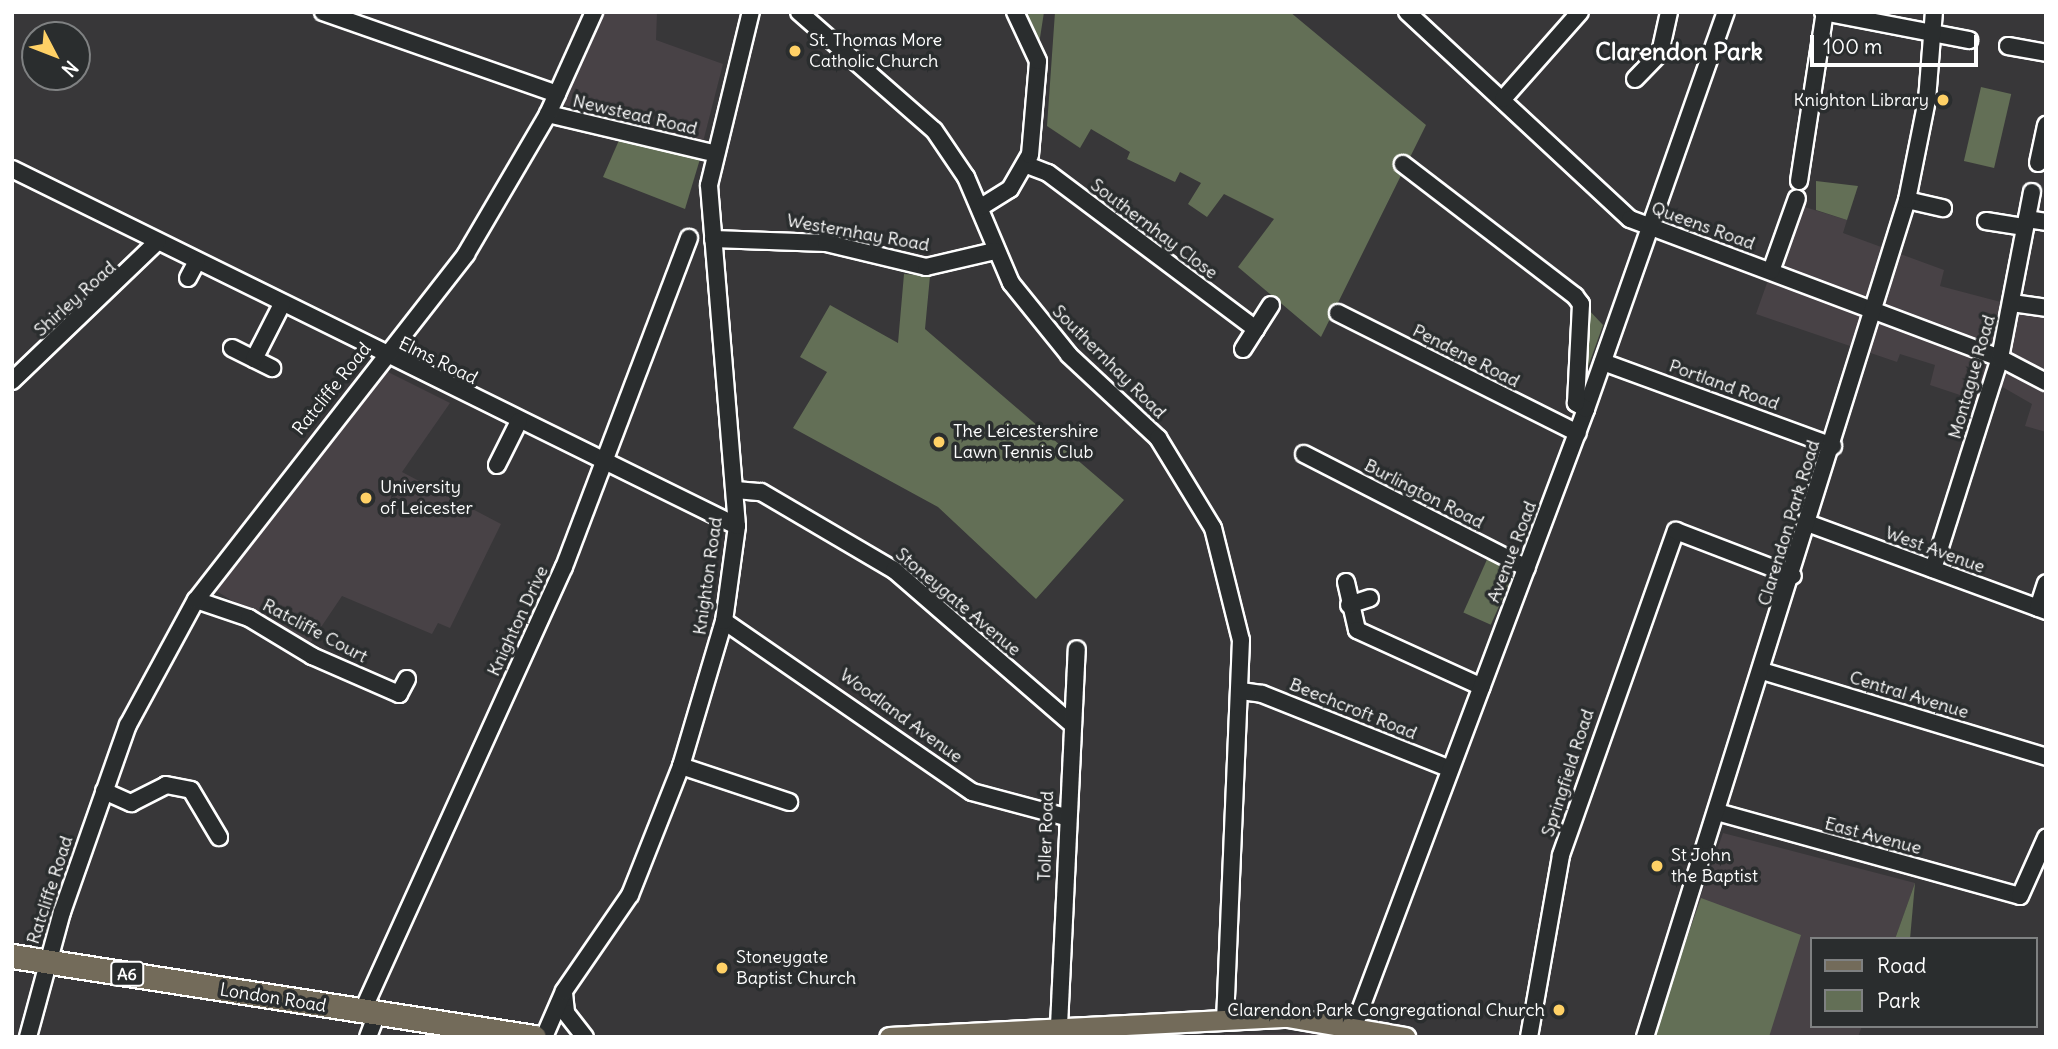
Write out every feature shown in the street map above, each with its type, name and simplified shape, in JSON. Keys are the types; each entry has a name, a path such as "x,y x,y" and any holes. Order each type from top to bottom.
{"highway":[{"name":"London Road","path":"12,956 534,1037"}],"main road":[{"path":"889,1037 983,1034 1059,1026 1225,1017 1405,1037"}],"street":[{"path":"323,12 557,94"},
{"name":"Ratcliffe Road","path":"28,1037 47,962 128,724 197,600 383,356 466,254 548,114 594,12"},
{"name":"Knighton Road","path":"544,1037 564,991 630,895 681,766 724,621 737,526 713,239 713,153 751,12"},
{"name":"Southernhay Road","path":"799,12 934,130 981,206 995,251 1037,318 1141,418 1197,496 1234,594 1241,691 1225,1017"},
{"path":"981,206 1010,189 1027,165 1039,71 1015,12"},
{"name":"Queens Road","path":"1407,12 1503,99 1612,205 1653,229 1875,309 2000,358 2046,382"},
{"path":"1503,99 1580,12"},
{"path":"1635,79 1660,53 1669,12"},
{"name":"Avenue Road","path":"1352,1031 1653,229 1726,12"},
{"path":"1799,181 1825,12 1969,40"},
{"name":"Clarendon Park Road","path":"1645,1037 1810,524 1907,200 1934,34 1934,12"},
{"path":"2008,46 2046,53"},
{"name":"Newstead Road","path":"548,114 713,153"},
{"path":"2038,163 2045,134"},
{"path":"1403,164 1575,296 1581,304 1576,404 1586,409"},
{"name":"Southernhay Close","path":"1027,165 1048,173 1256,328"},
{"name":"Elms Road","path":"12,169 383,356 737,526"},
{"name":"Montague Road","path":"1933,569 2000,358 2032,191"},
{"path":"1771,271 1797,198"},
{"path":"1907,200 1943,208"},
{"path":"1986,221 2046,222"},
{"name":"Knighton Drive","path":"368,1037 370,1013 552,595 688,238"},
{"name":"Westernhay Road","path":"713,239 826,243 926,267 995,251"},
{"name":"Shirley Road","path":"13,379 158,241"},
{"path":"188,278 197,261"},
{"path":"2012,303 2046,308"},
{"path":"254,359 282,304"},
{"path":"1243,349 1271,305"},
{"name":"Pendene Road","path":"1338,313 1578,433"},
{"path":"232,348 272,368"},
{"name":"Portland Road","path":"1602,362 1833,446"},
{"path":"497,465 519,421"},
{"name":"Burlington Road","path":"1304,454 1527,568"},
{"name":"Stoneygate Avenue","path":"736,490 761,492 894,570 1072,724"},
{"name":"West Avenue","path":"1810,524 2042,610"},
{"name":"Springfield Road","path":"1529,1037 1561,855 1676,531 1793,576"},
{"path":"1346,582 1357,630 1482,687"},
{"path":"2042,610 2046,583"},
{"path":"1349,604 1370,598"},
{"name":"Ratcliffe Court","path":"197,600 248,618 312,656 399,694 407,679"},
{"name":"Woodland Avenue","path":"724,621 972,792 1065,817"},
{"name":"Toller Road","path":"1059,1026 1065,817 1077,649"},
{"name":"Central Avenue","path":"1762,671 2046,757"},
{"name":"Beechcroft Road","path":"1241,691 1262,694 1450,769"},
{"path":"681,766 789,802"},
{"path":"104,791 131,803 166,785 185,788 206,806 219,837"},
{"name":"East Avenue","path":"1717,812 2020,896 2046,838"},
{"path":"564,991 566,1013 585,1037"}],"shaded area":[{"path":"603,12 657,12 656,40 723,64 703,142 561,104"},
{"path":"1795,204 1847,220 1843,233 1944,270 1940,286 2046,314 2046,432 2025,426 2032,404 1999,385 1986,403 1978,401 1930,385 1935,365 1900,354 1897,362 1756,314"},
{"name":"University of Leicester","path":"384,370 450,403 402,472 501,524 450,628 438,623 432,634 342,596 311,642 281,632 215,590 302,468"},
{"path":"1723,833 1915,883 1896,937 1810,937 1810,1028 1861,1028 1858,1037 1651,1037"},
{"path":"1321,1033 1331,1037 1225,1037 1225,1034"}],"green space":[{"path":"1021,12 1044,12 1039,44"},
{"path":"1055,12 1290,12 1426,125 1321,337 1238,267 1274,219 1224,194 1207,217 1188,204 1201,183 1180,172 1175,182 1127,159 1130,152 1091,129 1080,148 1047,126"},
{"path":"1981,87 2011,94 1994,168 1964,161"},
{"path":"620,138 700,159 685,209 603,177"},
{"path":"1816,181 1858,186 1847,220 1816,210"},
{"name":"The Leicestershire Lawn Tennis Club","path":"904,274 930,276 925,329 1124,500 1036,599 938,507 793,428 827,372 800,357 830,305 898,343"},
{"path":"1586,307 1603,325 1588,367 1583,365"},
{"path":"1489,555 1516,567 1491,625 1463,613"},
{"path":"1915,883 1910,937 1896,937"},
{"path":"1701,898 1801,935 1769,1037 1652,1037"}],"place":[{"name":"St. Thomas More Catholic Church","path":"795,51"},
{"name":"Knighton Library","path":"1943,100"},
{"name":"The Leicestershire Lawn Tennis Club","path":"939,442"},
{"name":"University of Leicester","path":"366,498"},
{"name":"St John the Baptist","path":"1657,866"},
{"name":"Stoneygate Baptist Church","path":"722,968"},
{"name":"Clarendon Park Congregational Church","path":"1559,1010"}],"district":[{"name":"Clarendon Park","path":"1679,52"}]}
